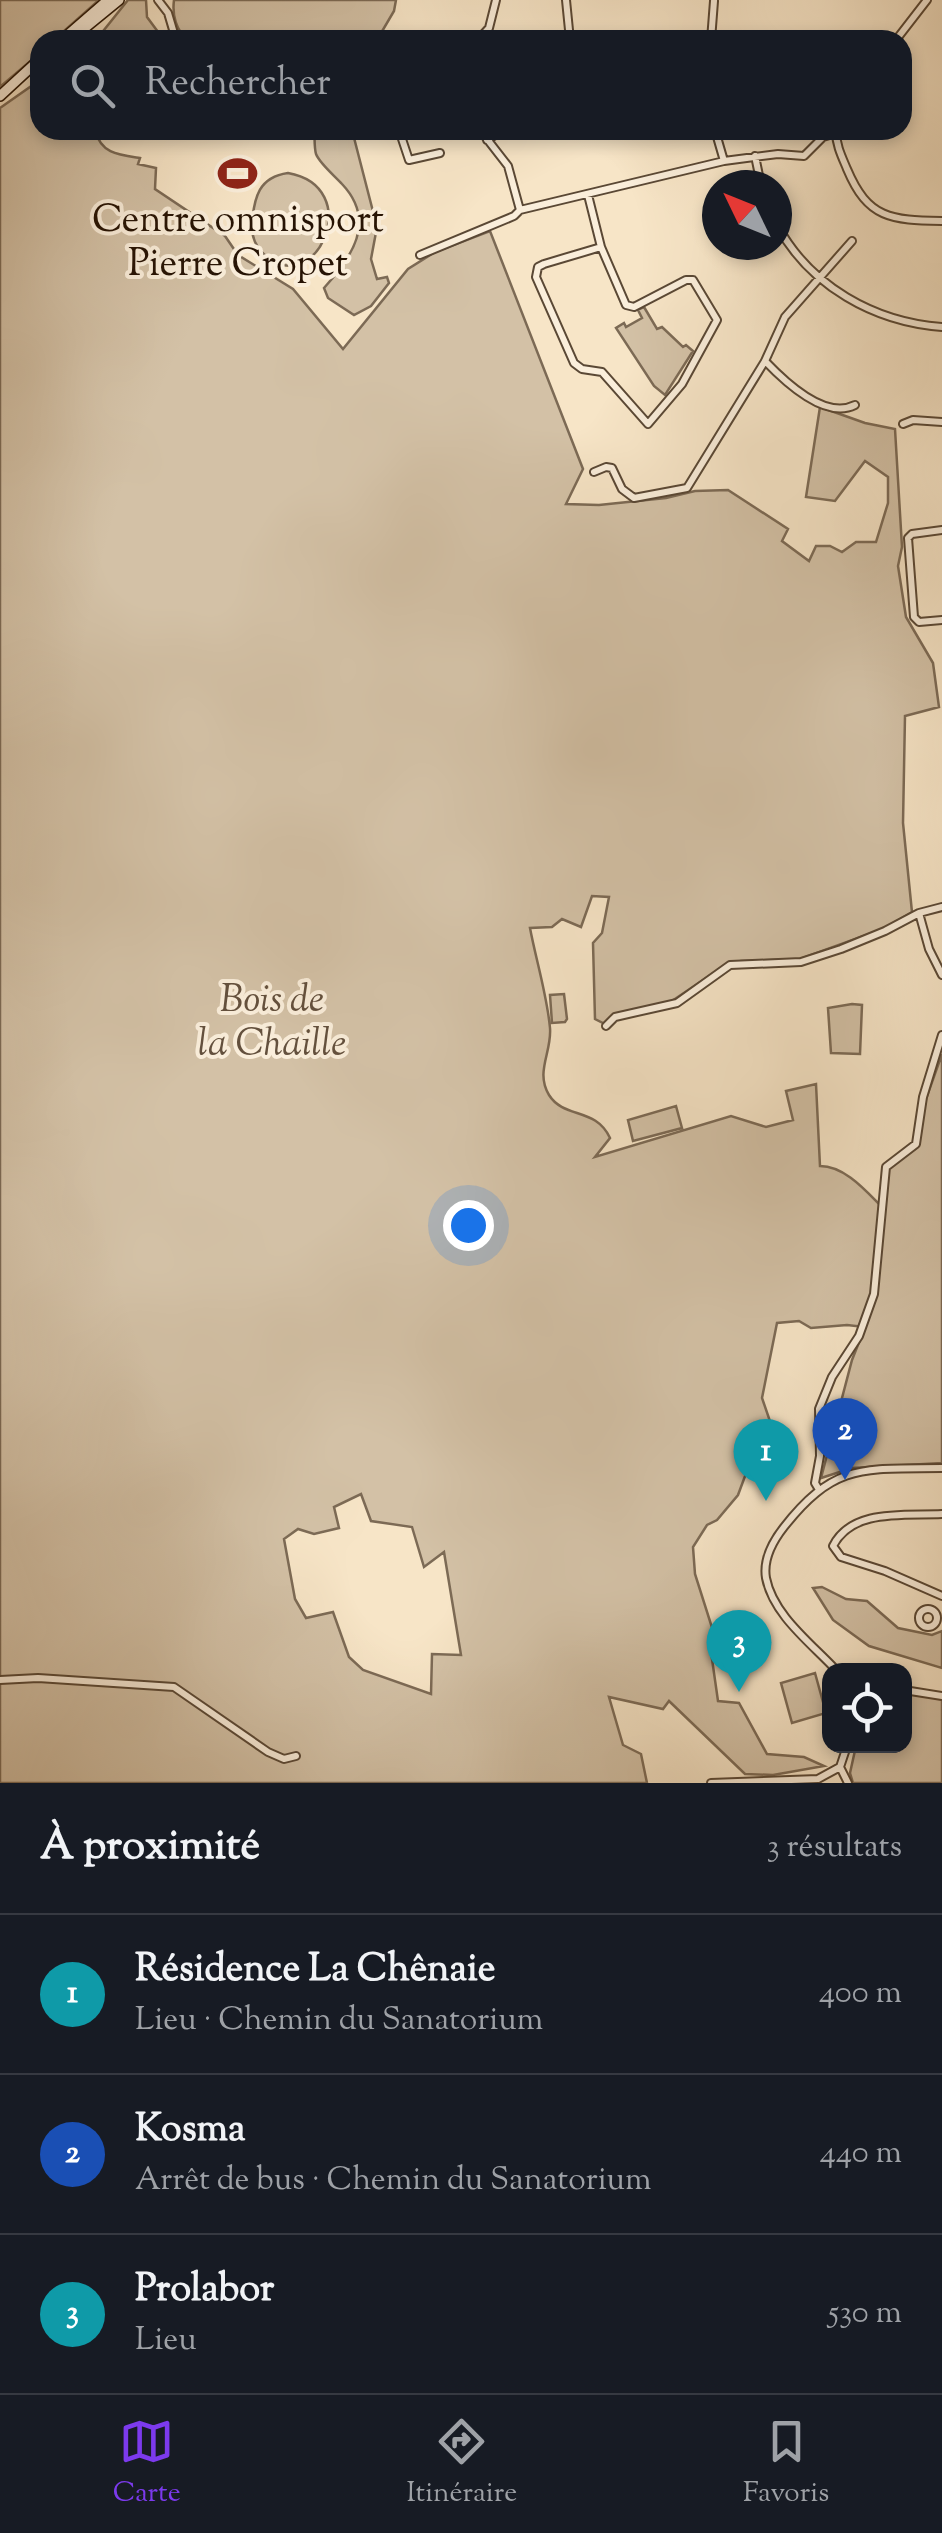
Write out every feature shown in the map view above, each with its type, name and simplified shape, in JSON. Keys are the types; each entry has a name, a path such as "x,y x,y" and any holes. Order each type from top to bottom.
{"main road":[{"path":"74,30 108,0"},
{"path":"82,30 119,0"},
{"path":"0,96 30,69"},
{"path":"0,96 30,70"}],"street":[{"path":"168,13 170,0"},
{"path":"487,30 496,0"},
{"path":"566,0 569,30"},
{"path":"904,30 927,0"},
{"path":"158,1 168,13 173,30"},
{"path":"712,30 714,1"},
{"path":"402,140 409,160 440,154"},
{"path":"487,140 508,166 520,210"},
{"path":"718,140 724,161"},
{"path":"420,254 514,216 520,210 724,161 755,156 804,156 820,140"},
{"path":"839,140 858,194 875,215 942,222"},
{"path":"755,156 758,170"},
{"path":"588,195 601,247 629,308 692,280 718,320 682,384 648,424 602,372 582,369 574,362 536,276 538,267 544,264 601,247"},
{"path":"594,472 612,468 622,489 634,498 687,488 765,361 779,326 852,240"},
{"path":"792,248 800,260 838,293 888,317 942,327"},
{"path":"765,361 825,406 844,410 855,404"},
{"path":"903,424 914,420 942,422"},
{"path":"942,530 908,538 914,617 920,622 942,620"},
{"path":"606,1026 615,1017 677,1003 730,965 801,962 942,907"},
{"path":"919,913 929,949 942,975"},
{"path":"818,1488 815,1483 820,1456 819,1409 832,1377 865,1320 874,1294 886,1167 916,1144 923,1098 942,1035"},
{"path":"829,1663 791,1623 766,1576 769,1553 779,1534 818,1488 842,1475 865,1469 942,1468"},
{"path":"942,1514 857,1520 833,1546 840,1557 942,1596"},
{"path":"929,1609 931,1594"},
{"path":"0,1680 38,1678 174,1687 268,1752 284,1759 296,1756"},
{"path":"912,1691 942,1696"},
{"path":"711,1783 818,1779 840,1767 845,1753"},
{"path":"840,1767 848,1783"}],"green space":[{"path":"0,0 99,0 65,30 30,30 30,62 0,87"},
{"path":"128,0 146,0 147,17 157,30 104,30"},
{"path":"174,0 396,0 383,30 179,30"},
{"name":"Bois de la Chaille","path":"30,87 30,140 99,140 106,149 140,158 138,164 156,168 155,189 225,236 238,255 293,289 343,349 408,269 435,252 490,231 583,469 566,504 599,505 728,490 788,529 782,541 809,561 816,546 830,546 842,552 856,542 876,542 888,503 888,477 865,461 835,501 806,497 820,407 895,429 902,547 898,566 906,617 933,663 939,707 905,716 903,823 912,912 883,929 800,959 727,964 666,1005 622,1013 605,1024 595,1019 593,943 602,933 609,897 592,896 581,927 562,919 552,927 530,928 550,1028 545,1087 555,1102 604,1128 610,1138 595,1157 731,1116 766,1127 793,1120 786,1091 816,1084 820,1166 846,1175 882,1207 889,1168 916,1148 926,1099 942,1054 942,1463 852,1468 821,1478 852,1360 865,1327 811,1328 799,1321 777,1323 762,1398 774,1433 760,1466 748,1468 738,1495 717,1520 707,1525 693,1547 695,1574 715,1637 711,1652 718,1701 739,1703 767,1754 804,1757 824,1766 773,1775 745,1774 669,1701 663,1709 609,1697 623,1745 641,1754 647,1783 0,1783 0,108","holes":["361,1494 371,1521 412,1527 424,1567 444,1552 461,1655 432,1654 431,1694 363,1670 349,1657 333,1612 306,1618 295,1599 284,1539 298,1529 314,1534 339,1528 334,1507"]},
{"path":"314,140 355,140 377,227 371,259 377,279 387,277 389,283 371,306 354,315 328,298 324,288 344,264 357,238 358,212 352,198 315,151"},
{"path":"288,173 311,182 324,197 329,216 326,235 317,251 303,262 286,266 261,251 252,224 254,205 264,184"},
{"path":"644,307 657,329 662,327 693,351 665,395 654,386 616,328 642,318 638,310"},
{"path":"564,994 567,1019 552,1023 550,995"},
{"path":"862,1005 860,1054 831,1053 828,1008"},
{"path":"676,1106 682,1128 633,1141 628,1120"},
{"path":"822,1587 846,1599 867,1601 898,1628 932,1635 942,1631 942,1668 869,1646 833,1620 813,1588"},
{"path":"815,1673 822,1714 792,1723 781,1683"},
{"path":"912,1693 942,1699 942,1783 853,1783 850,1773 854,1753 912,1753"}],"place":[{"name":"Centre omnisport Pierre Cropet","path":"238,173"},
{"name":"Kosma","path":"845,1480"},
{"name":"Résidence La Chênaie","path":"766,1501"},
{"name":"Prolabor","path":"739,1692"}]}
